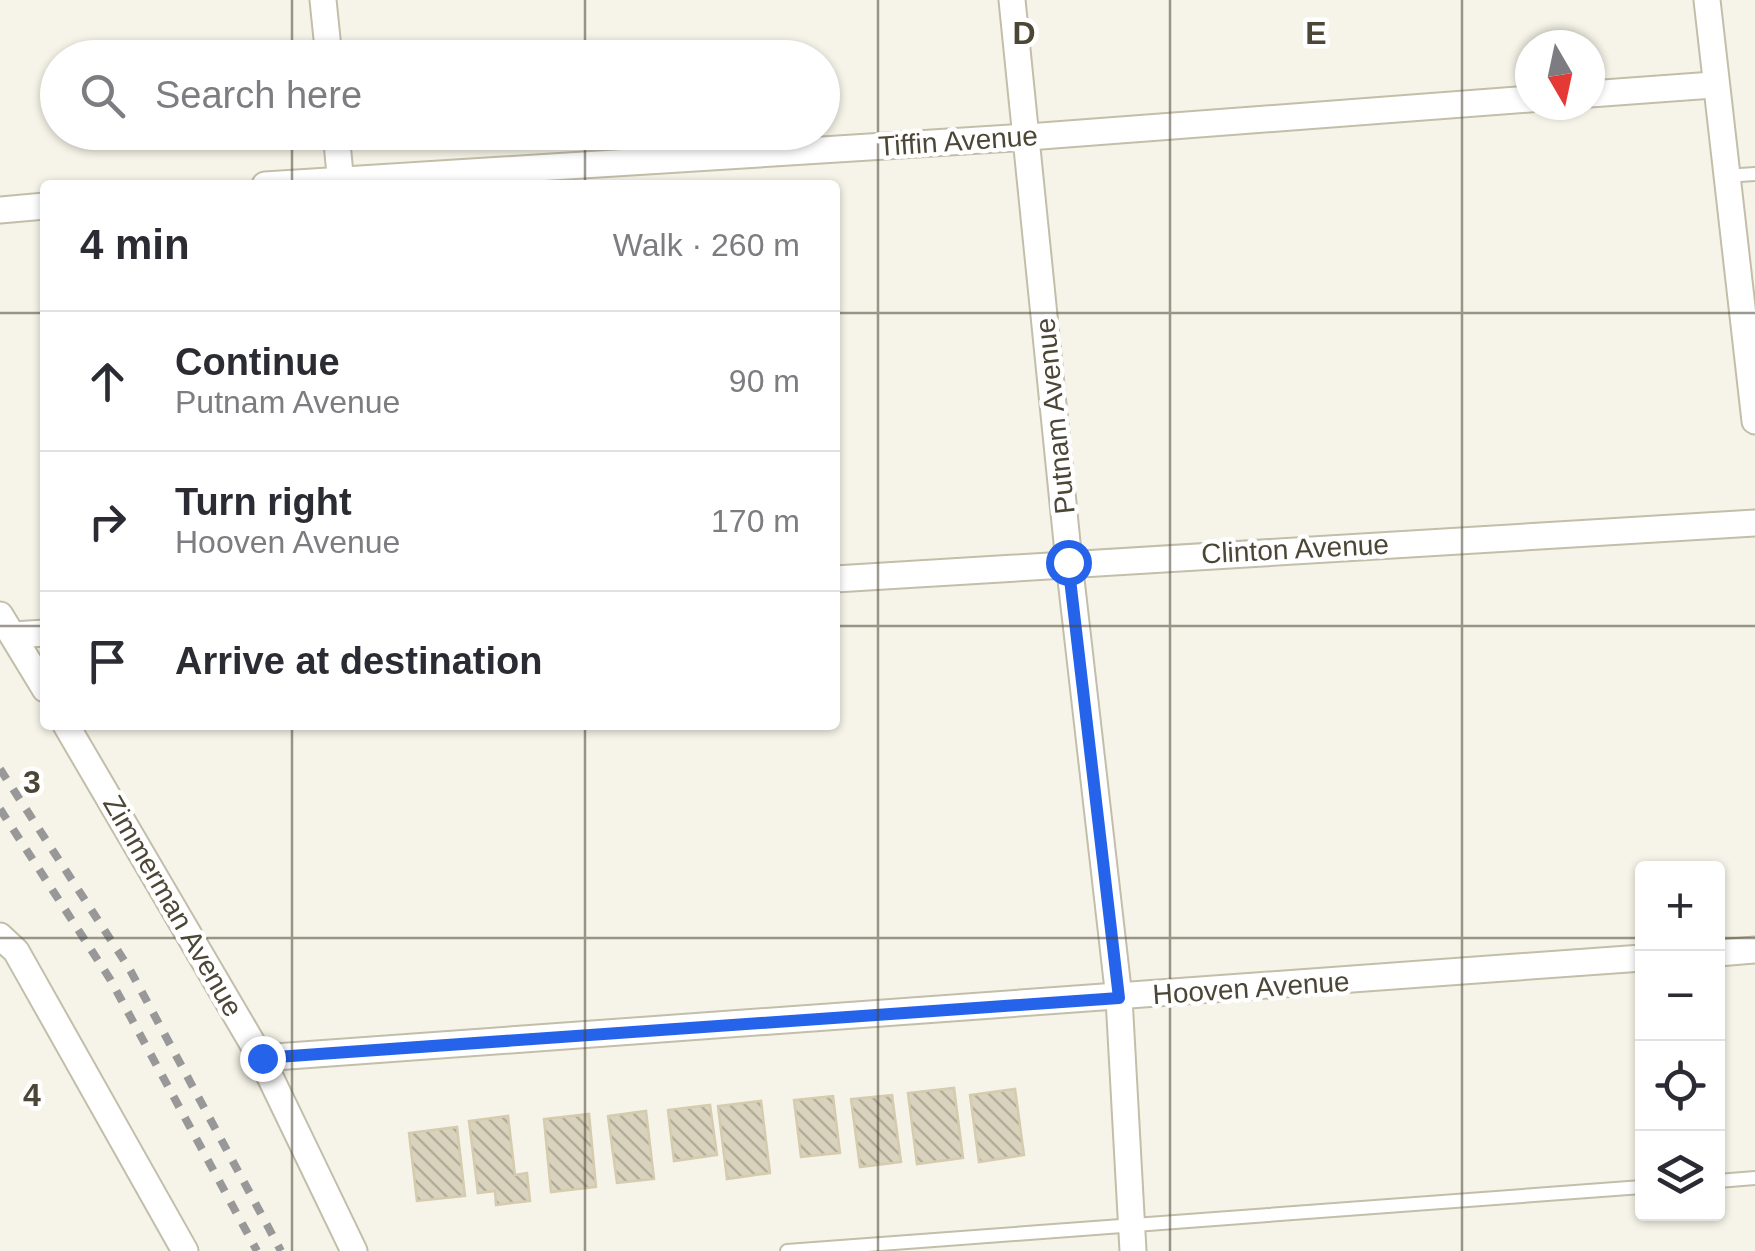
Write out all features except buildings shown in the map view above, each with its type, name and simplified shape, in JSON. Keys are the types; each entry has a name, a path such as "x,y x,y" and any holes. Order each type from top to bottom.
{"street":[{"path":"324,0 327,40"},
{"name":"Putnam Avenue","path":"1012,0 1068,562 1119,998 1132,1239"},
{"path":"1707,0 1713,84 1755,420"},
{"path":"1605,93 1713,84"},
{"name":"Tiffin Avenue","path":"840,149 1515,100"},
{"path":"338,150 341,180"},
{"name":"Tiffin Avenue","path":"372,180 830,150"},
{"path":"0,210 40,206"},
{"name":"Clinton Avenue","path":"840,579 1755,522"},
{"path":"7,625 40,632"},
{"path":"7,625 40,681"},
{"name":"Zimmerman Avenue","path":"69,730 262,1058 354,1251"},
{"path":"0,936 16,951 185,1251"},
{"path":"1725,952 1755,950"},
{"name":"Hooven Avenue","path":"262,1058 1635,959"}],"lane":[{"path":"1725,176 1755,174"},
{"path":"1725,1180 1755,1178"},
{"path":"787,1251 1132,1239 1635,1188"}],"railway":[{"path":"0,769 129,968 281,1251"},
{"path":"0,809 110,979 257,1251"}],"route":[{"path":"262,1058 1119,998 1068,562"}]}
